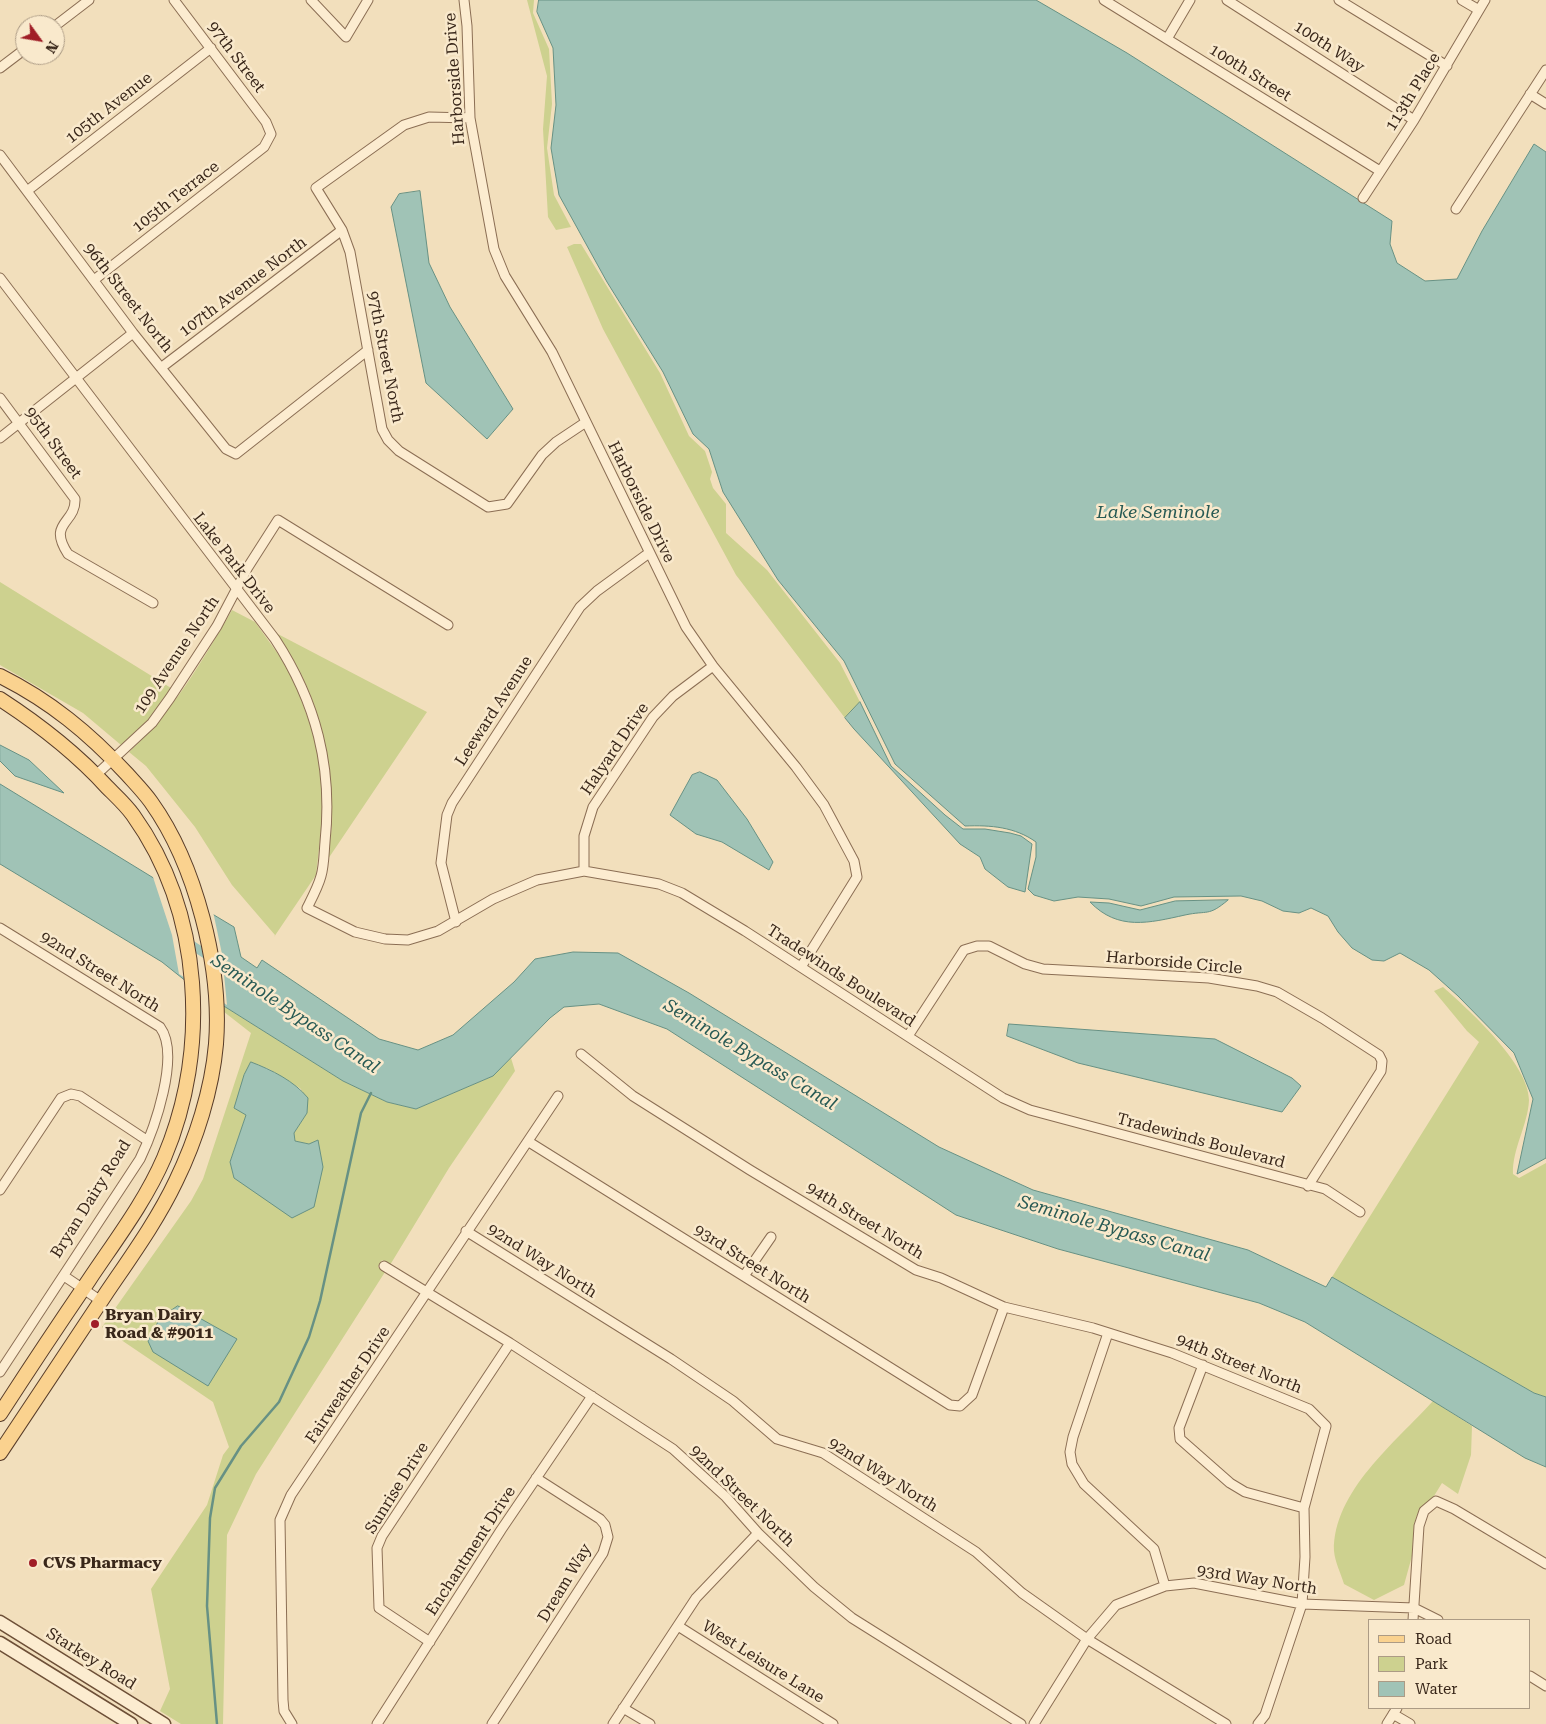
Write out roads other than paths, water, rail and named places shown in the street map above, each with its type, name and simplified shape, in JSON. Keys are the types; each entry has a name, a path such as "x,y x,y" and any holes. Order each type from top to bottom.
{"main road":[{"path":"0,676 46,700 80,727 150,800 176,845 188,872 205,931 214,994 216,1044 204,1100 190,1150 179,1174 150,1227 0,1453"},
{"path":"0,699 42,726 96,775 132,813 155,853 170,885 180,916 192,980 193,1027 189,1070 181,1109 163,1158 128,1223 0,1414"},
{"name":"Starkey Road","path":"0,1622 164,1724"},
{"path":"0,1644 131,1724"}],"street":[{"path":"65,18 89,0"},
{"name":"97th Street","path":"174,0 266,122 271,134"},
{"path":"311,0 346,37 368,0"},
{"name":"Harborside Drive","path":"464,0 467,26 470,118 494,249 505,276 552,352 649,554 686,626 713,666 796,767 824,805 856,870 856,877 801,967"},
{"name":"100th Street","path":"1104,0 1380,171"},
{"path":"1167,39 1190,0"},
{"name":"100th Way","path":"1227,0 1414,120"},
{"path":"1339,0 1447,66"},
{"path":"1462,0 1478,10"},
{"name":"113th Place","path":"1363,198 1414,120 1485,0"},
{"name":"105th Avenue","path":"26,191 210,48"},
{"path":"0,68 15,57"},
{"path":"1456,209 1546,70"},
{"path":"1530,94 1546,104"},
{"name":"97th Street North","path":"470,118 429,117 404,125 316,188 342,230 350,252 382,429 388,440 399,451 488,507 507,504 542,455 556,442 586,422"},
{"name":"105th Terrace","path":"94,280 264,148 271,134"},
{"name":"96th Street North","path":"0,155 133,333 226,449 236,454 368,350"},
{"name":"107th Avenue North","path":"162,367 342,230"},
{"name":"Lake Park Drive","path":"0,278 237,592 275,639 295,670 319,735 326,776 328,814 321,877 307,908"},
{"path":"0,438 133,333"},
{"name":"95th Street","path":"0,398 75,499 76,505 61,530 60,536 60,542 68,554 153,603"},
{"name":"109 Avenue North","path":"96,775 152,723 217,626 237,592 248,567 278,520 448,625"},
{"name":"Leeward Avenue","path":"456,922 441,863 447,815 452,803 580,608 597,591 649,554"},
{"name":"Halyard Drive","path":"584,872 584,836 593,808 653,716 673,696 713,666"},
{"name":"Tradewinds Boulevard","path":"307,908 355,932 385,940 420,938 456,922 493,898 529,882 584,872 638,879 672,889 745,931 984,1087 1030,1110 1325,1189 1360,1212"},
{"name":"92nd Street North","path":"0,928 160,1027 166,1036 168,1047 166,1076 148,1140"},
{"name":"Harborside Circle","path":"908,1036 964,950 976,946 989,946 1025,964 1043,968 1209,978 1257,986 1277,992 1322,1018 1379,1055 1382,1061 1382,1070 1308,1186"},
{"name":"94th Street North","path":"581,1054 633,1096 750,1170 916,1270 941,1278 1004,1307 1108,1333 1203,1365 1309,1408 1326,1426 1304,1508"},
{"path":"0,1190 62,1098 71,1094 80,1096 148,1140"},
{"name":"Fairweather Drive","path":"292,1724 284,1711 283,1700 280,1520 291,1495 558,1096"},
{"name":"Bryan Dairy Road","path":"0,1372 129,1177 148,1140"},
{"name":"93rd Street North","path":"529,1142 638,1212 950,1405 960,1406 972,1395 1004,1307"},
{"name":"92nd Way North","path":"466,1231 672,1359 733,1401 777,1439 822,1453 976,1552 1022,1593 1087,1639 1226,1724"},
{"path":"744,1276 771,1237"},
{"name":"92nd Street North","path":"384,1266 510,1343 673,1449 726,1497 758,1533 814,1587 852,1618 1021,1724"},
{"name":"Bryan Dairy Road","path":"64,1276 101,1301"},
{"path":"1108,1333 1073,1437 1070,1452 1072,1464 1084,1484 1154,1549 1165,1586"},
{"name":"Sunrise Drive","path":"430,1642 379,1608 377,1548 382,1536 510,1343"},
{"path":"1203,1365 1178,1428 1180,1439 1230,1483 1246,1492 1304,1508 1305,1557 1302,1604 1264,1715 1258,1724"},
{"name":"Enchantment Drive","path":"377,1724 536,1478 592,1396"},
{"name":"Dream Way","path":"492,1724 603,1553 608,1537 605,1525 600,1519 536,1478"},
{"path":"1413,1619 1419,1526 1424,1511 1436,1501 1454,1509 1546,1564"},
{"path":"613,1724 706,1587 758,1533"},
{"name":"93rd Way North","path":"1034,1724 1087,1639 1116,1605 1165,1586 1194,1583 1302,1604 1414,1608 1436,1619"},
{"name":"West Leisure Lane","path":"678,1626 833,1724"},
{"path":"1531,1677 1546,1686"},
{"path":"623,1708 650,1724"},
{"path":"1387,1724 1395,1711 1410,1724"}],"water":[{"name":"Lake Seminole","path":"539,0 1036,0 1127,53 1392,221 1390,244 1397,263 1425,281 1457,279 1482,231 1534,144 1546,152 1546,1158 1517,1174 1533,1099 1514,1053 1458,996 1429,970 1400,953 1384,961 1372,960 1352,948 1338,932 1328,916 1311,908 1299,913 1283,911 1262,901 1241,896 1174,897 1141,906 1109,899 1078,897 1054,901 1034,895 1028,889 1036,857 1036,842 1011,830 984,826 965,826 895,764 844,661 778,580 723,492 709,449 693,434 663,372 607,282 559,195 551,148 556,105 553,48 537,12"},
{"path":"420,191 429,263 450,307 513,409 487,439 426,383 391,207 399,194"},
{"path":"860,702 891,766 945,815 963,829 985,829 1010,833 1021,836 1032,844 1025,892 1008,887 985,869 980,857 960,844 854,729 845,718"},
{"path":"0,745 29,760 64,793 15,776 0,761"},
{"path":"700,772 717,780 747,819 773,862 769,870 722,842 696,834 670,815 692,775"},
{"path":"0,784 165,885 187,982 162,962 0,864"},
{"path":"1228,900 1212,911 1147,922 1123,921 1101,911 1090,902 1109,903 1140,910 1175,901"},
{"path":"204,909 234,927 241,957 257,968 262,960 379,1039 418,1050 453,1035 514,982 535,959 573,952 618,953 689,993 939,1147 1033,1190 1248,1250 1326,1287 1332,1277 1534,1393 1546,1397 1546,1467 1525,1458 1305,1322 1259,1303 1058,1249 956,1215 667,1029 599,1004 564,1007 550,1018 493,1076 416,1109 387,1102 343,1081 219,1003"},
{"path":"1009,1024 1215,1039 1292,1078 1301,1086 1282,1112 1078,1063 1007,1036"},
{"path":"251,1062 282,1077 296,1086 308,1098 307,1113 294,1133 295,1141 309,1144 318,1140 323,1167 314,1207 292,1218 234,1178 230,1162 246,1115 234,1108 244,1075"},
{"path":"178,1306 237,1339 208,1386 153,1352 148,1341 160,1318"}],"waterway":[{"name":"Seminole Bypass Canal","path":"184,940 213,959"},
{"path":"217,1724 207,1606 210,1518 215,1488 241,1446 279,1402 309,1337 320,1301 361,1113 371,1093"}],"place":[{"name":"Bryan Dairy Road & #9011","path":"95,1324"},
{"name":"CVS Pharmacy","path":"33,1563"}]}
